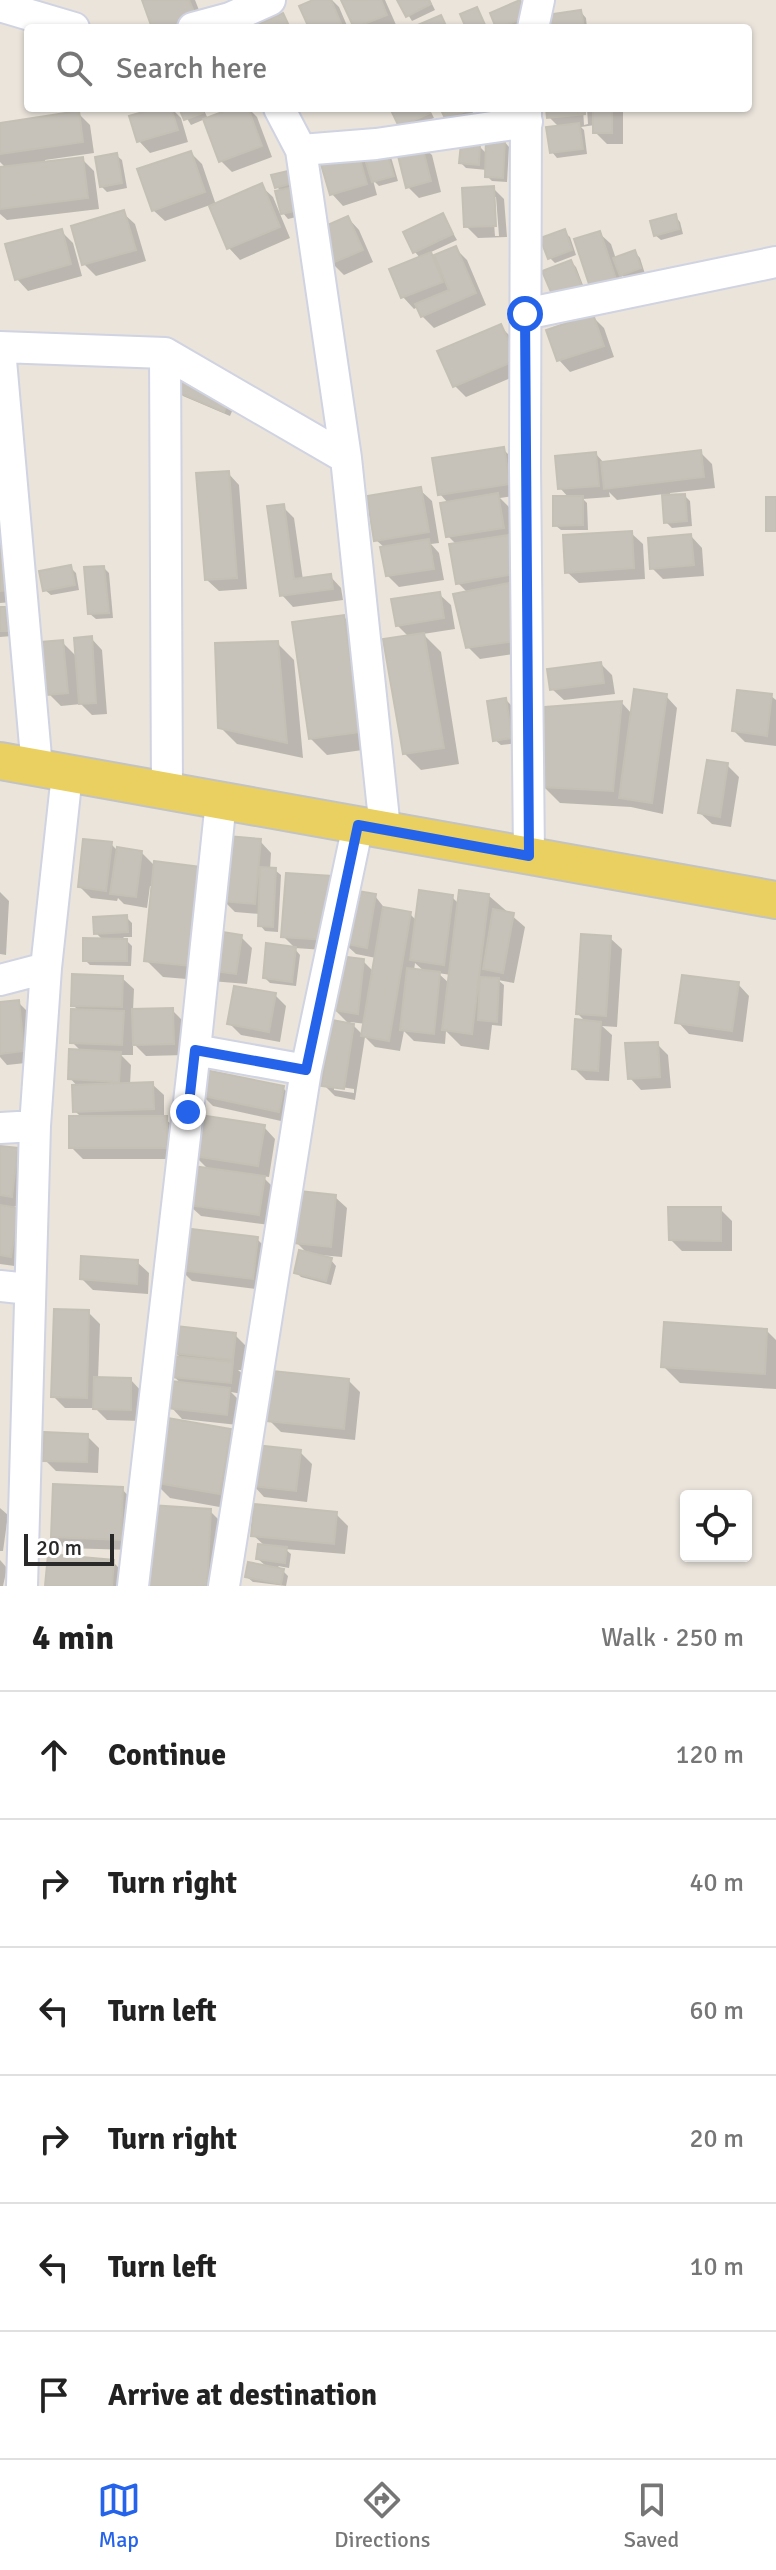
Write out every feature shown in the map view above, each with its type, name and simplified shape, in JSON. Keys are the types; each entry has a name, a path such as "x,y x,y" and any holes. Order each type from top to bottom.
{"main road":[{"path":"0,761 776,900"}],"street":[{"path":"204,24 270,0"},
{"path":"534,24 539,0"},
{"path":"0,6 61,24"},
{"path":"224,1586 306,1070 372,827 346,458 301,150 281,112"},
{"path":"301,150 376,144 526,115 529,856"},
{"path":"525,314 776,262"},
{"path":"22,1586 14,1288 35,1126 46,968 52,771 0,348 165,353 346,458"},
{"path":"165,353 167,792"},
{"path":"133,1586 221,801"},
{"path":"0,980 46,968"},
{"path":"195,1050 306,1070"},
{"path":"0,1128 35,1126"}],"building":[{"path":"142,0 189,0 197,19 184,24 151,24"},
{"path":"313,0 331,0 341,24 307,24 299,6"},
{"path":"341,0 381,0 387,15 364,24 352,24"},
{"path":"397,0 429,0 431,4 406,17"},
{"path":"520,0 528,17 508,24 494,24 490,13"},
{"path":"477,7 485,24 464,24 460,14"},
{"path":"581,10 583,24 547,24 546,15"},
{"path":"283,13 288,24 259,24"},
{"path":"441,15 445,24 420,24"},
{"path":"79,112 83,142 0,154 0,123"},
{"path":"143,112 172,112 178,130 137,142 129,116"},
{"path":"181,112 203,113 184,120"},
{"path":"222,112 249,112 262,146 219,162 203,119"},
{"path":"392,112 430,112 430,113 399,127"},
{"path":"442,112 463,112 446,120"},
{"path":"486,112 509,112 491,123"},
{"path":"546,112 585,112 585,114 547,118"},
{"path":"593,112 612,112 612,133 593,133"},
{"path":"579,123 583,149 550,153 546,127"},
{"path":"486,138 505,139 503,178 485,177"},
{"path":"421,142 431,181 406,188 396,148"},
{"path":"461,143 480,144 479,165 459,163"},
{"path":"357,149 367,184 330,195 320,161"},
{"path":"386,150 394,176 372,182 364,156"},
{"path":"191,151 205,192 152,211 137,169"},
{"path":"117,153 122,183 100,187 95,157"},
{"path":"83,157 88,198 0,209 0,167"},
{"path":"301,168 304,180 275,188 271,175"},
{"path":"262,183 280,227 227,249 209,206"},
{"path":"299,186 304,209 281,214 275,191"},
{"path":"494,186 496,226 464,227 462,188"},
{"path":"124,210 136,250 82,265 71,226"},
{"path":"443,213 453,234 413,253 403,232"},
{"path":"676,214 679,229 654,236 650,221"},
{"path":"348,216 363,250 330,264 316,230"},
{"path":"62,229 71,264 15,280 5,244"},
{"path":"565,229 572,250 548,259 540,238"},
{"path":"600,231 616,279 590,287 574,239"},
{"path":"456,246 476,293 421,317 415,304 449,290 434,255"},
{"path":"635,250 641,268 620,276 613,258"},
{"path":"431,252 443,282 401,298 389,269"},
{"path":"571,260 582,287 554,299 542,271"},
{"path":"593,314 604,346 557,361 546,330"},
{"path":"501,324 517,360 453,387 437,351"},
{"path":"180,381 228,402 224,412 175,391"},
{"path":"504,447 510,484 438,495 432,458"},
{"path":"701,450 704,477 604,489 601,462"},
{"path":"596,452 599,486 558,489 555,456"},
{"path":"229,471 237,578 205,580 196,473"},
{"path":"421,487 429,532 374,541 367,496"},
{"path":"498,493 504,528 446,537 440,503"},
{"path":"685,494 687,521 664,523 662,495"},
{"path":"553,496 583,496 583,525 553,526"},
{"path":"766,497 776,497 776,531 766,531"},
{"path":"284,504 294,579 331,574 333,589 280,596 267,506"},
{"path":"632,531 634,568 565,573 563,535"},
{"path":"0,534 10,534 14,590 0,591"},
{"path":"691,534 694,565 650,569 648,538"},
{"path":"509,535 515,574 456,584 449,544"},
{"path":"429,539 434,569 386,576 380,547"},
{"path":"71,565 75,585 43,591 39,571"},
{"path":"104,566 109,613 88,614 84,567"},
{"path":"509,583 522,640 466,648 453,594"},
{"path":"440,592 444,618 396,626 391,599"},
{"path":"0,607 6,607 7,631 0,631"},
{"path":"344,615 361,732 309,739 292,622"},
{"path":"424,633 444,748 403,754 383,639"},
{"path":"92,636 96,703 79,704 74,638"},
{"path":"63,640 68,693 47,695 41,642"},
{"path":"278,641 287,743 218,728 215,643"},
{"path":"601,662 604,683 550,690 547,669"},
{"path":"634,689 667,694 652,803 619,798"},
{"path":"737,690 772,694 767,736 732,731"},
{"path":"506,698 512,738 493,741 487,701"},
{"path":"622,701 613,791 541,787 545,707"},
{"path":"707,760 728,763 720,817 698,813"},
{"path":"227,836 261,839 255,904 222,901"},
{"path":"83,839 112,842 106,891 78,887"},
{"path":"117,847 142,851 136,897 110,894"},
{"path":"154,861 210,868 200,967 144,961"},
{"path":"260,867 276,868 273,927 258,926"},
{"path":"286,873 332,876 327,940 281,937"},
{"path":"352,890 376,894 367,948 342,943"},
{"path":"419,890 453,895 444,965 410,960"},
{"path":"459,890 489,894 472,1034 442,1030"},
{"path":"383,907 411,912 389,1041 361,1036"},
{"path":"493,909 514,913 503,973 483,969"},
{"path":"127,915 128,932 94,934 93,917"},
{"path":"210,930 242,935 236,974 205,970"},
{"path":"581,934 611,936 606,1016 576,1014"},
{"path":"83,938 127,939 127,961 83,961"},
{"path":"266,943 296,947 292,982 263,978"},
{"path":"339,956 364,959 358,1014 333,1010"},
{"path":"407,968 440,972 434,1034 400,1030"},
{"path":"72,974 123,976 122,1007 71,1006"},
{"path":"682,975 739,982 732,1031 675,1023"},
{"path":"480,977 499,978 497,1022 478,1020"},
{"path":"234,986 276,993 269,1032 227,1024"},
{"path":"19,1000 24,1051 0,1054 0,1002"},
{"path":"173,1008 174,1044 133,1045 132,1009"},
{"path":"71,1009 124,1011 122,1045 70,1043"},
{"path":"575,1019 601,1022 598,1071 572,1069"},
{"path":"332,1020 354,1024 344,1089 321,1086"},
{"path":"658,1042 660,1077 628,1079 625,1043"},
{"path":"69,1049 121,1052 119,1082 68,1079"},
{"path":"205,1070 284,1086 279,1112 199,1095"},
{"path":"153,1082 154,1109 73,1112 72,1085"},
{"path":"200,1115 265,1125 258,1166 193,1156"},
{"path":"69,1116 167,1116 167,1148 69,1148"},
{"path":"0,1146 18,1148 12,1197 0,1195"},
{"path":"193,1166 265,1176 259,1215 187,1205"},
{"path":"299,1191 336,1195 331,1247 294,1243"},
{"path":"0,1205 19,1208 11,1257 0,1255"},
{"path":"668,1207 721,1207 721,1241 669,1240"},
{"path":"183,1228 258,1237 253,1279 178,1270"},
{"path":"299,1250 332,1258 326,1281 294,1273"},
{"path":"81,1256 138,1260 137,1284 80,1279"},
{"path":"54,1309 89,1310 87,1398 51,1397"},
{"path":"664,1322 767,1329 765,1374 661,1367"},
{"path":"176,1326 236,1333 233,1360 173,1353"},
{"path":"173,1356 233,1362 231,1383 172,1377"},
{"path":"272,1371 349,1379 344,1429 267,1421"},
{"path":"94,1377 131,1378 131,1410 93,1409"},
{"path":"171,1381 230,1388 227,1415 168,1408"},
{"path":"162,1417 231,1429 220,1494 151,1482"},
{"path":"44,1432 88,1434 87,1462 43,1461"},
{"path":"255,1445 301,1450 296,1491 251,1486"},
{"path":"53,1484 123,1487 121,1540 51,1537"},
{"path":"254,1504 337,1512 334,1544 251,1536"},
{"path":"150,1505 211,1509 207,1586 146,1586"},
{"path":"258,1544 287,1547 285,1563 256,1559"},
{"path":"48,1554 114,1560 112,1586 45,1586"},
{"path":"248,1562 284,1569 281,1584 245,1577"}],"route":[{"path":"188,1112 195,1050 306,1070 358,825 529,856 525,314"}]}
